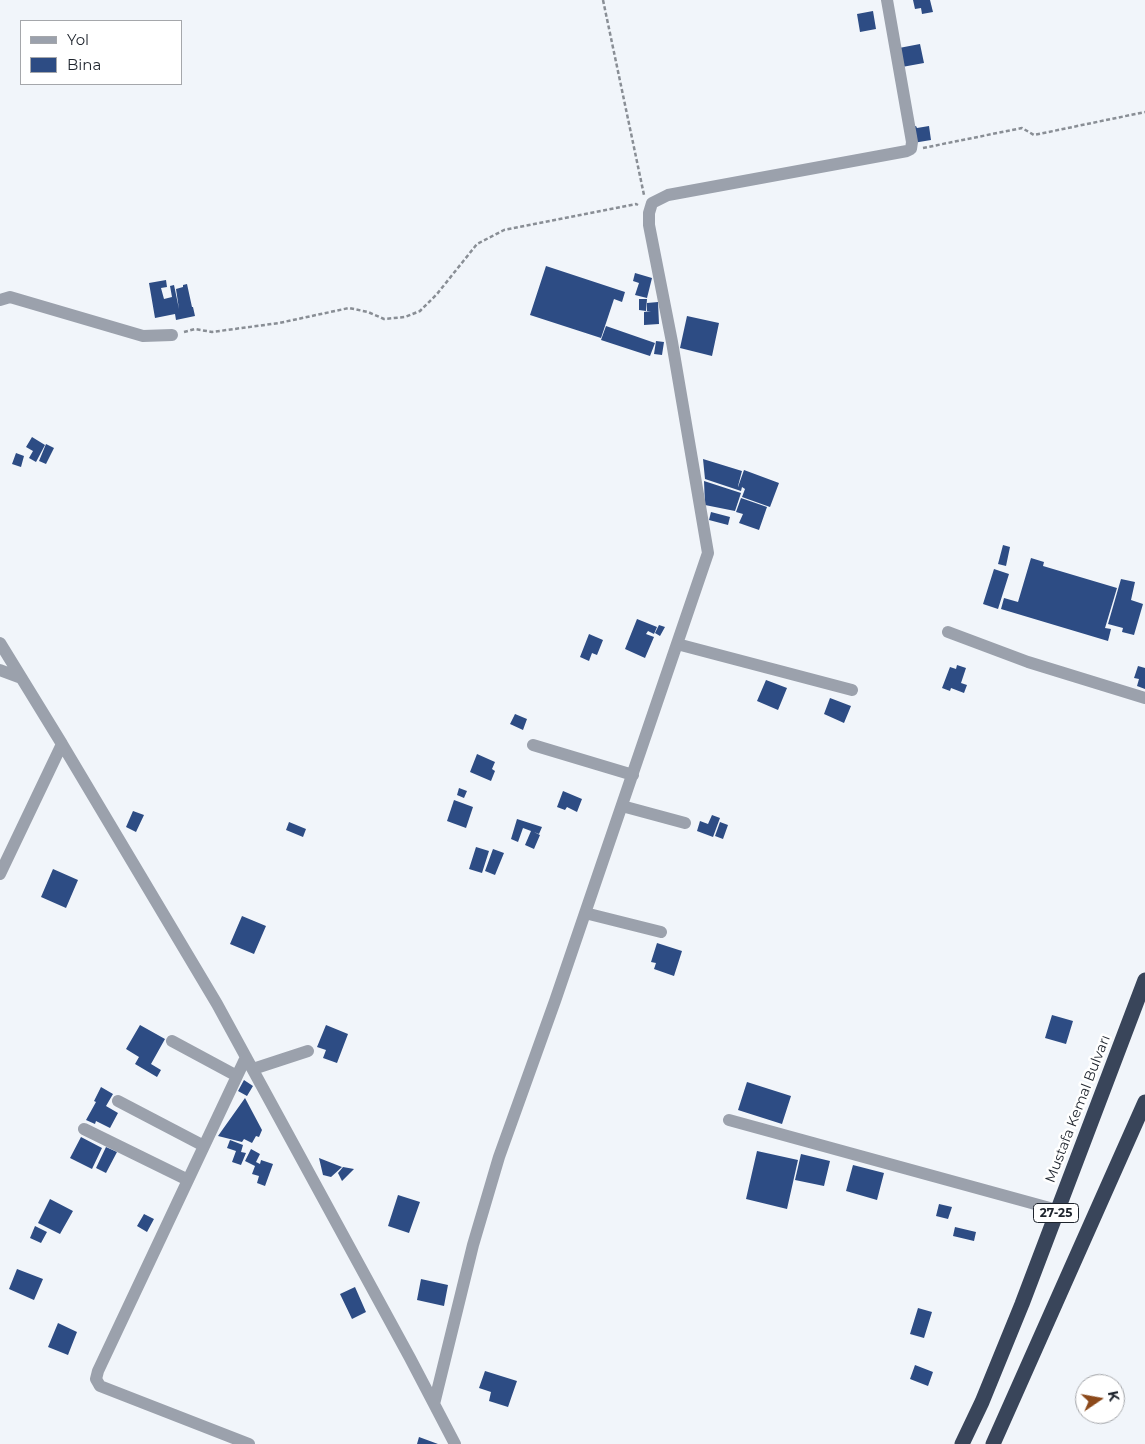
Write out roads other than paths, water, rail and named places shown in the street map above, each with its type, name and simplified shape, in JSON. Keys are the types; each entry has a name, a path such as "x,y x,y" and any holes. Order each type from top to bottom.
{"highway":[{"name":"Mustafa Kemal Bulvarı","path":"962,1444 982,1402 1022,1304 1145,980"},
{"name":"27-25","path":"992,1444 1145,1102"}],"street":[{"path":"434,1404 473,1245 498,1157 552,1010 708,553 672,342 649,225 652,203 668,195 911,149 912,142 887,0"},
{"path":"0,300 10,297 143,336 172,336"},
{"path":"948,632 1028,662 1145,698"},
{"path":"0,642 217,1004 455,1444"},
{"path":"677,644 852,690"},
{"path":"0,670 21,678"},
{"path":"0,874 62,744"},
{"path":"533,745 633,775"},
{"path":"622,806 685,823"},
{"path":"585,913 661,932"},
{"path":"172,1041 237,1076"},
{"path":"253,1069 308,1051"},
{"path":"246,1057 98,1371 96,1379 100,1386 249,1444"},
{"path":"118,1101 204,1146"},
{"path":"729,1120 1058,1210"},
{"path":"84,1128 188,1180"}]}
